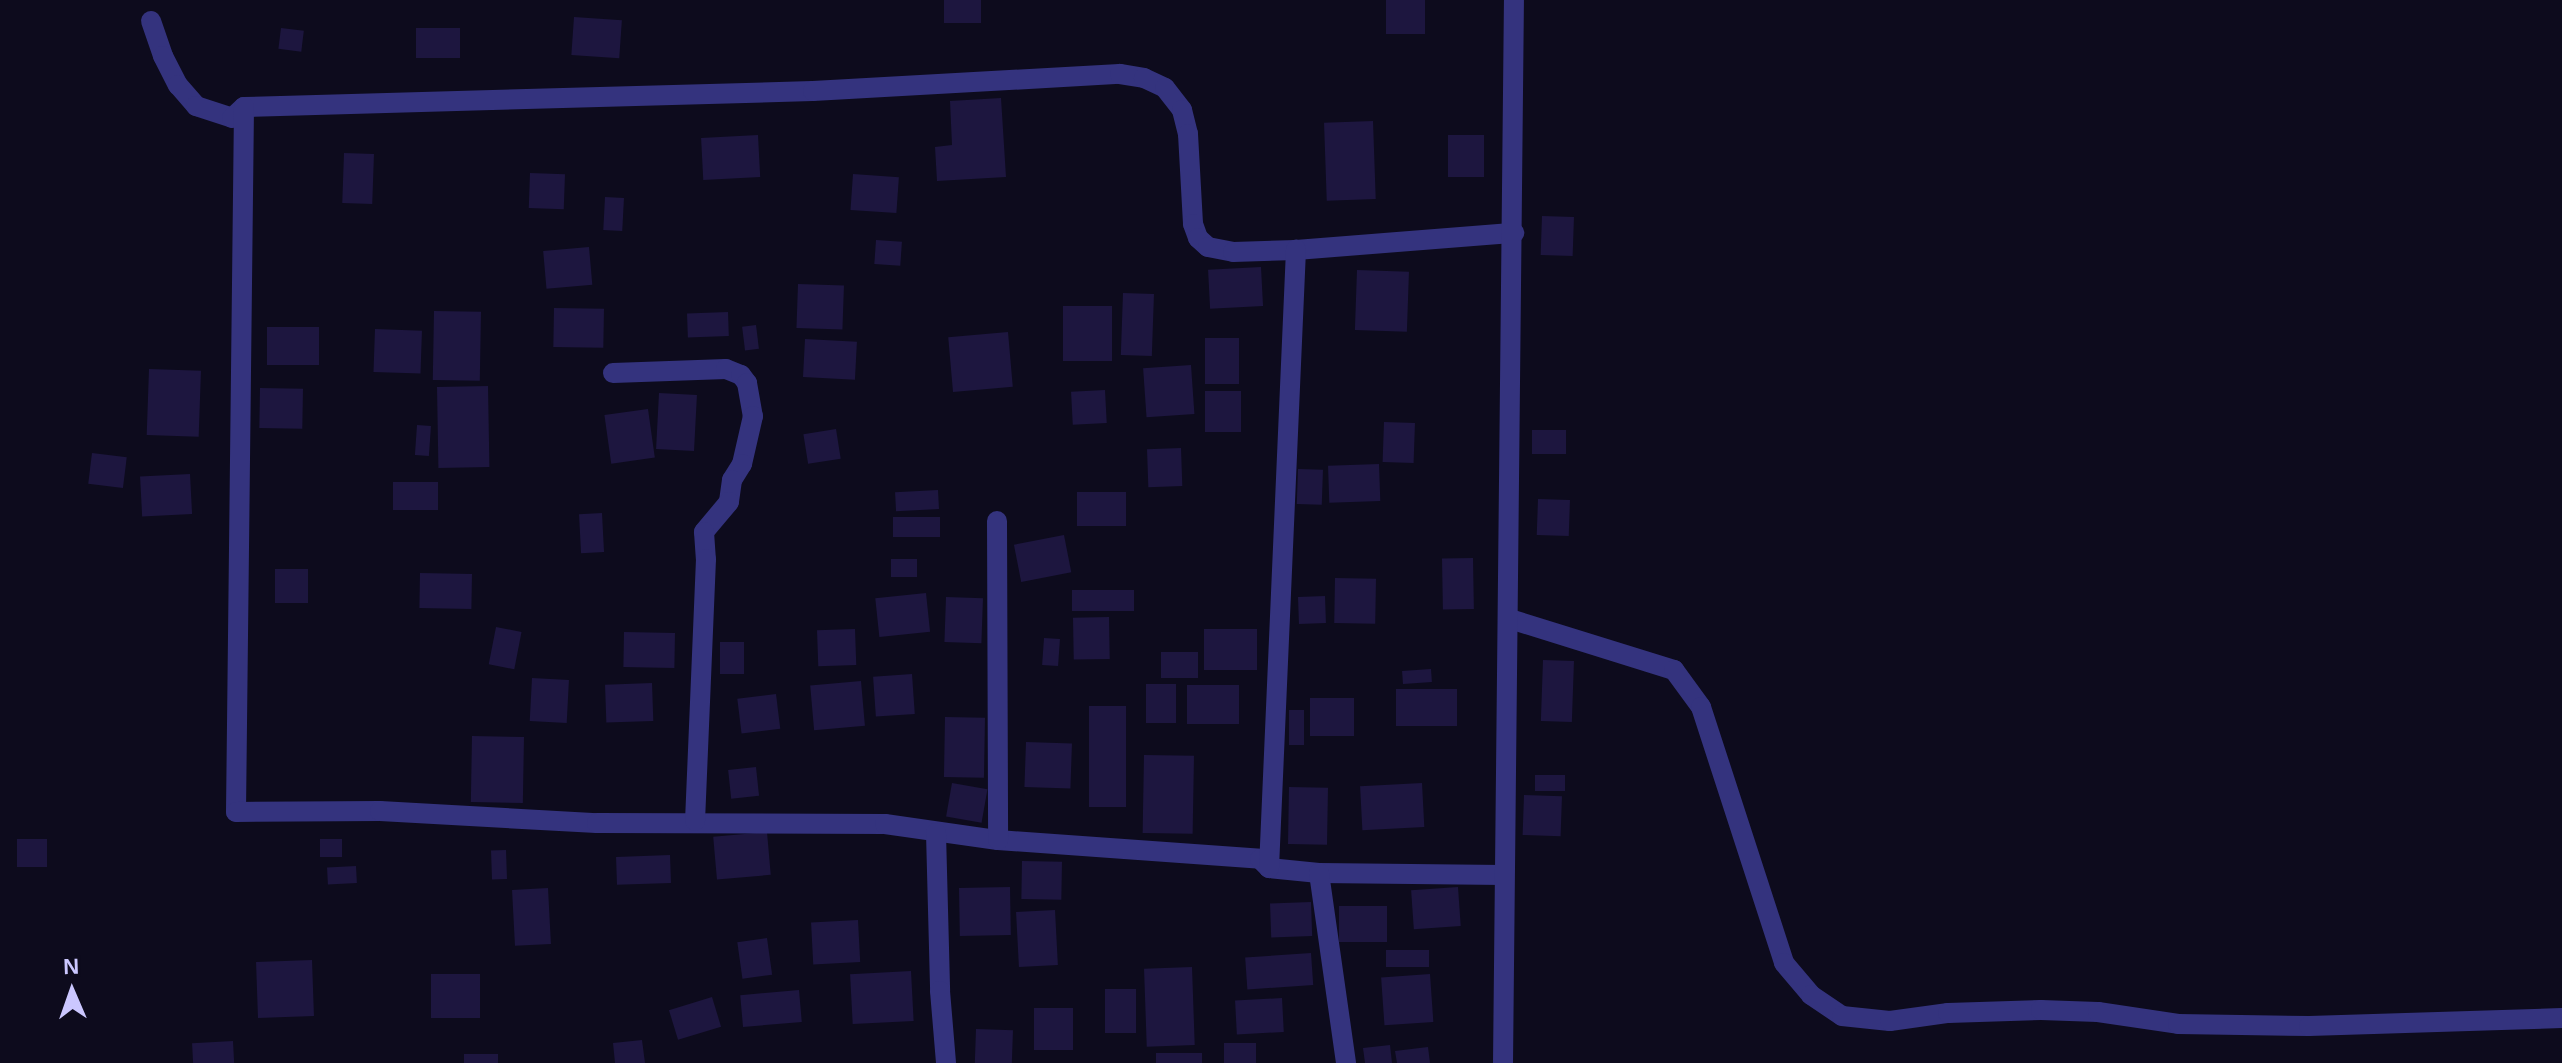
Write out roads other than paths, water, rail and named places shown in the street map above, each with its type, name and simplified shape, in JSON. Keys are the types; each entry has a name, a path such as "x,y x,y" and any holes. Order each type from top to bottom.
{"street":[{"path":"1503,1063 1514,233 1514,0"},
{"path":"151,21 163,56 178,85 196,106 232,118 244,107 813,91 1120,74 1144,78 1165,88 1182,110 1188,134 1193,224 1198,238 1208,247 1233,252 1296,250 1514,233"},
{"path":"244,107 236,812 380,811 597,823 885,824 998,840 1260,859 1269,868 1319,873 1504,875"},
{"path":"1269,868 1296,250"},
{"path":"613,373 726,369 741,375 747,383 753,416 729,502 704,532 706,559 695,821"},
{"path":"997,521 998,840"},
{"path":"1510,619 1674,670 1701,707 1784,963 1811,995 1842,1016 1890,1021 1948,1013 2041,1010 2098,1012 2178,1024 2309,1026 2562,1018"},
{"path":"936,833 940,991 946,1063"},
{"path":"1319,873 1346,1063"}]}
